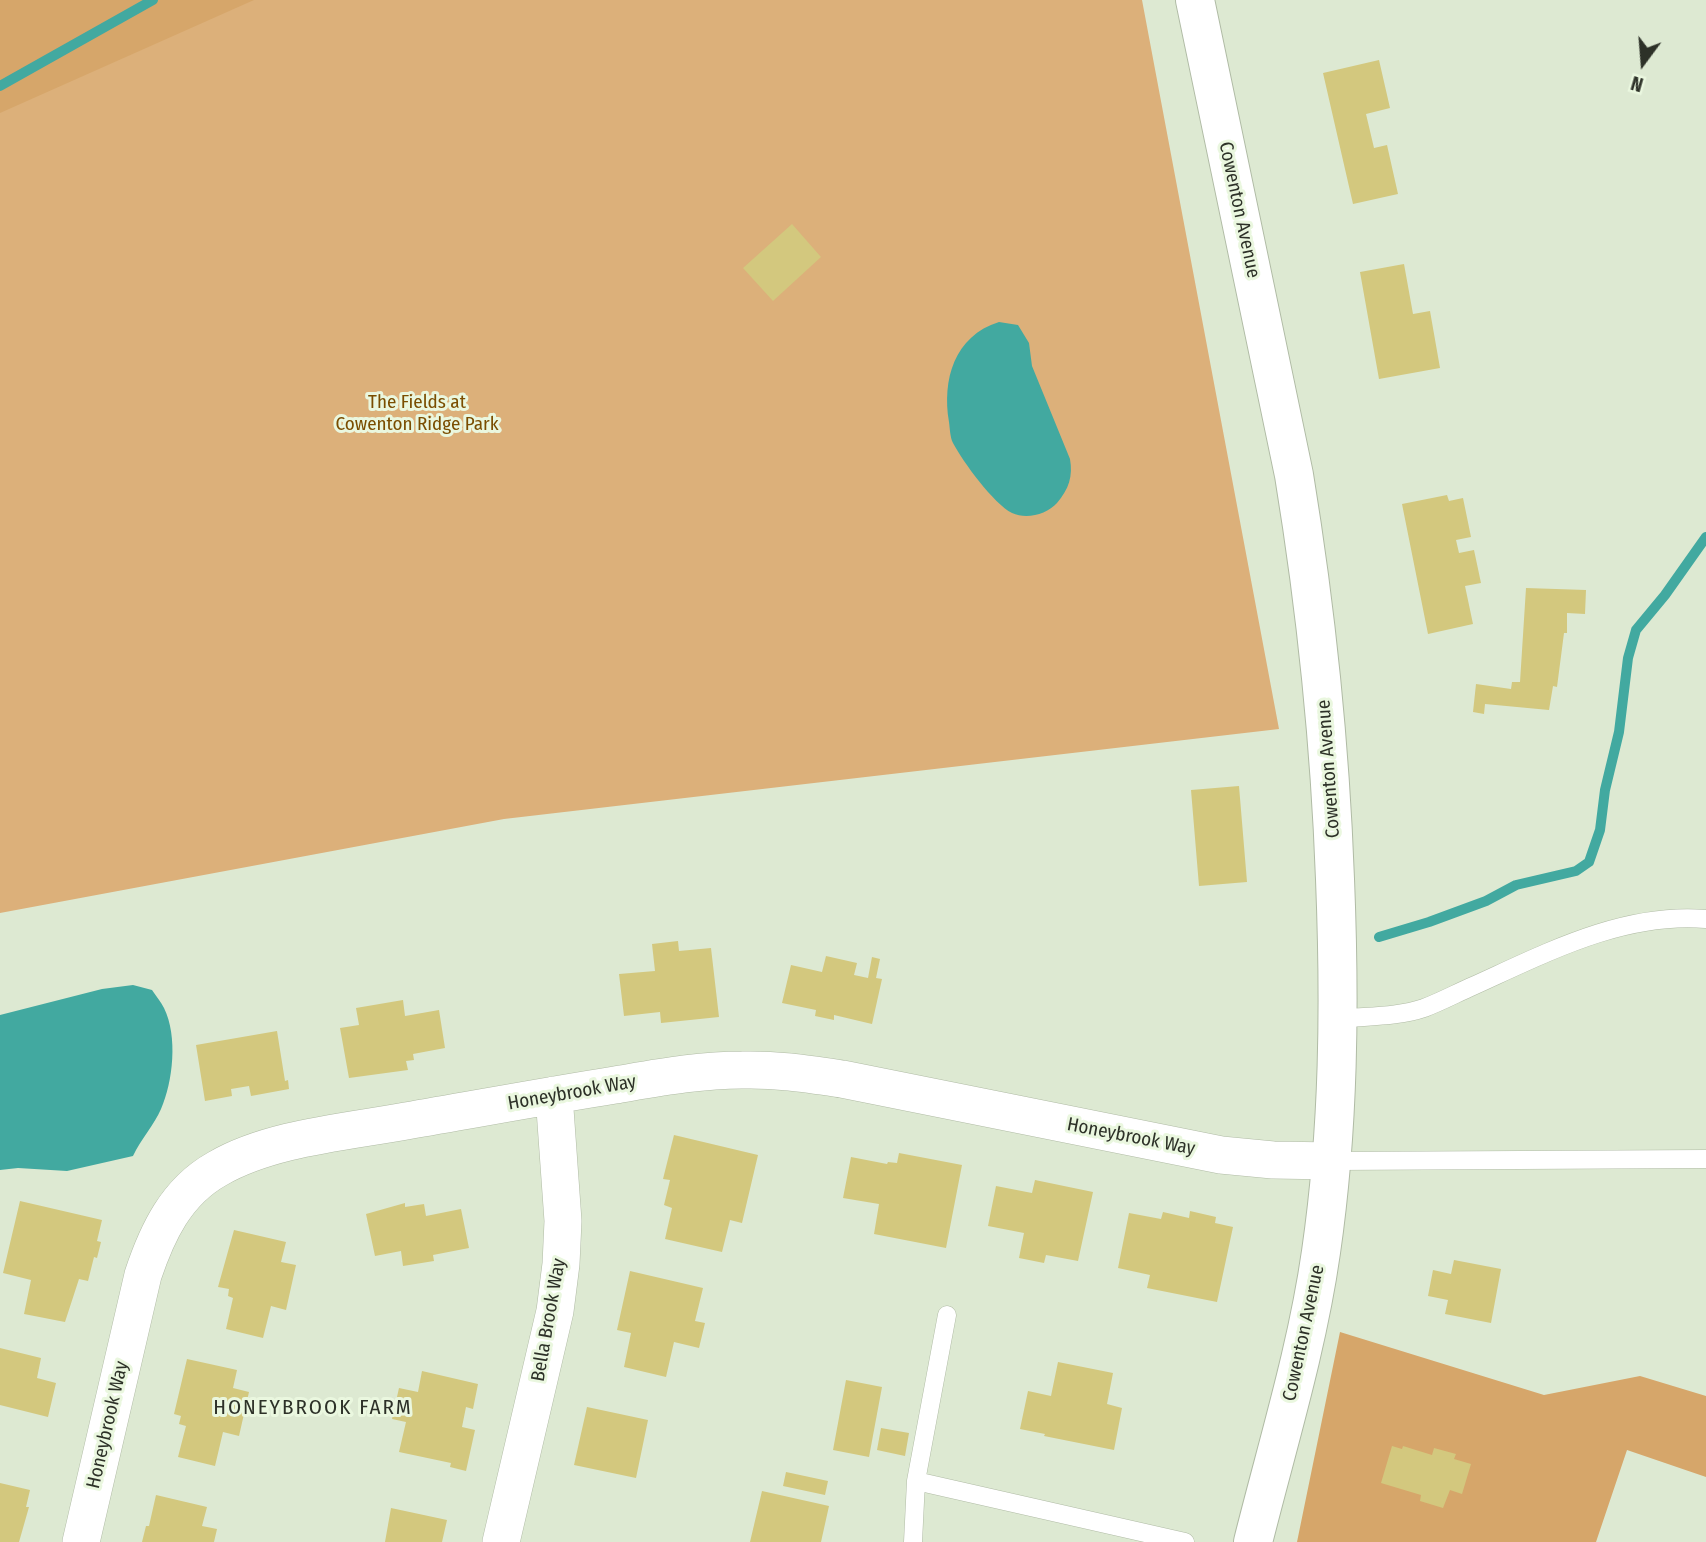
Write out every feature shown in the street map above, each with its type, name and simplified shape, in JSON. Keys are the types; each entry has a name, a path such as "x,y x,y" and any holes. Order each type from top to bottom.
{"street":[{"name":"Cowenton Avenue","path":"1195,0 1294,475 1316,617 1333,825 1339,1019 1333,1161 1321,1254 1303,1343 1253,1542"},
{"name":"Honeybrook Way","path":"81,1542 143,1275 155,1239 170,1213 190,1188 217,1169 282,1144 696,1072 742,1070 790,1071 842,1079 1221,1155 1273,1160 1333,1161"},
{"name":"Bella Brook Way","path":"501,1542 555,1311 561,1264 563,1221 554,1095"}],"lane":[{"path":"1339,1019 1423,1008 1529,960 1609,929 1641,921 1679,917 1706,919"},
{"path":"1333,1161 1706,1159"},
{"path":"912,1542 916,1481 947,1315"},
{"path":"916,1481 1185,1542"}],"green space":[{"name":"The Fields at Cowenton Ridge Park","path":"0,0 1142,0 1279,729 504,819 0,913"}],"shaded area":[{"path":"0,0 254,0 0,113"},
{"path":"1340,1332 1544,1395 1640,1376 1706,1396 1706,1477 1627,1450 1596,1542 1297,1542"}],"water":[{"path":"999,322 1018,325 1029,343 1032,366 1070,459 1071,471 1065,493 1053,507 1036,515 1012,513 997,501 964,461 951,436 947,406 954,362 971,338"},
{"path":"133,985 152,990 164,1008 171,1032 172,1059 165,1098 133,1156 67,1171 18,1168 0,1170 0,1015 102,989"}],"building":[{"path":"1379,60 1390,108 1366,114 1374,148 1387,145 1398,194 1353,204 1323,73"},
{"path":"792,224 821,257 773,301 743,268"},
{"path":"1404,264 1413,314 1430,311 1440,368 1379,379 1360,272"},
{"path":"1447,495 1449,501 1463,498 1471,537 1456,540 1459,553 1474,550 1481,583 1465,586 1473,624 1428,634 1402,504"},
{"path":"1526,588 1586,590 1585,614 1567,613 1567,633 1564,633 1557,687 1553,686 1549,710 1485,704 1484,714 1473,712 1476,684 1511,689 1512,682 1520,682"},
{"path":"1239,786 1247,882 1199,886 1191,790"},
{"path":"678,941 679,951 711,948 719,1017 661,1023 660,1012 624,1016 619,974 655,971 652,944"},
{"path":"826,956 857,963 854,975 868,978 872,957 880,959 876,978 882,979 872,1024 834,1015 834,1020 815,1016 816,1010 782,1003 791,965 822,972"},
{"path":"403,1000 405,1016 439,1010 445,1048 413,1054 414,1060 406,1061 408,1070 349,1078 340,1028 359,1025 356,1008"},
{"path":"277,1031 285,1081 288,1080 289,1089 251,1096 249,1086 231,1089 232,1096 205,1101 196,1045"},
{"path":"674,1135 758,1155 742,1223 730,1220 722,1252 665,1239 672,1208 664,1205 670,1180 663,1179"},
{"path":"899,1153 962,1165 946,1248 874,1234 879,1204 843,1198 851,1157 887,1164 897,1163"},
{"path":"1035,1180 1093,1192 1078,1261 1046,1255 1044,1263 1019,1258 1024,1233 988,1226 996,1186 1032,1193"},
{"path":"20,1201 102,1220 97,1241 101,1242 97,1258 94,1257 88,1281 79,1279 65,1322 24,1314 31,1280 3,1273"},
{"path":"405,1203 405,1207 424,1204 426,1216 461,1209 469,1248 433,1255 434,1261 403,1266 401,1251 375,1256 366,1214"},
{"path":"1190,1211 1216,1217 1215,1223 1233,1227 1217,1302 1147,1288 1150,1275 1118,1268 1129,1213 1161,1219 1163,1212 1189,1218"},
{"path":"234,1230 286,1242 281,1262 296,1265 286,1310 271,1306 263,1338 226,1329 233,1298 228,1296 229,1289 218,1287"},
{"path":"1454,1260 1501,1269 1491,1323 1445,1314 1448,1300 1428,1296 1433,1270 1451,1274"},
{"path":"630,1271 703,1288 695,1321 705,1323 699,1348 674,1342 666,1377 624,1367 631,1333 617,1330"},
{"path":"0,1348 41,1358 37,1378 56,1383 48,1417 0,1405"},
{"path":"187,1359 237,1370 233,1388 249,1392 239,1436 223,1432 215,1466 178,1457 186,1426 179,1424 181,1416 174,1414"},
{"path":"1058,1362 1113,1373 1107,1404 1122,1408 1114,1450 1020,1429 1028,1391 1051,1396"},
{"path":"422,1371 478,1384 473,1409 466,1407 462,1427 475,1430 466,1471 450,1467 451,1463 399,1452 406,1422 392,1419 399,1388 418,1392"},
{"path":"846,1380 882,1387 869,1457 833,1450"},
{"path":"587,1407 648,1420 636,1478 574,1465"},
{"path":"881,1428 909,1433 905,1456 877,1450"},
{"path":"1392,1446 1402,1449 1403,1446 1432,1455 1434,1448 1456,1454 1454,1459 1471,1464 1462,1494 1450,1490 1443,1508 1420,1501 1421,1495 1381,1483"},
{"path":"786,1472 828,1481 825,1495 783,1486"},
{"path":"0,1483 30,1490 26,1507 29,1507 19,1542 0,1542"},
{"path":"762,1491 829,1506 821,1542 750,1542"},
{"path":"156,1495 207,1507 202,1526 217,1529 214,1542 142,1542 146,1526 149,1526"},
{"path":"391,1508 447,1520 442,1542 385,1542"}],"waterway":[{"path":"0,86 153,0"},
{"path":"1379,937 1486,901 1516,885 1576,871 1589,862 1600,830 1605,790 1619,732 1628,658 1636,630 1665,595 1706,537"}],"district":[{"name":"HONEYBROOK FARM","path":"313,1408"}]}
